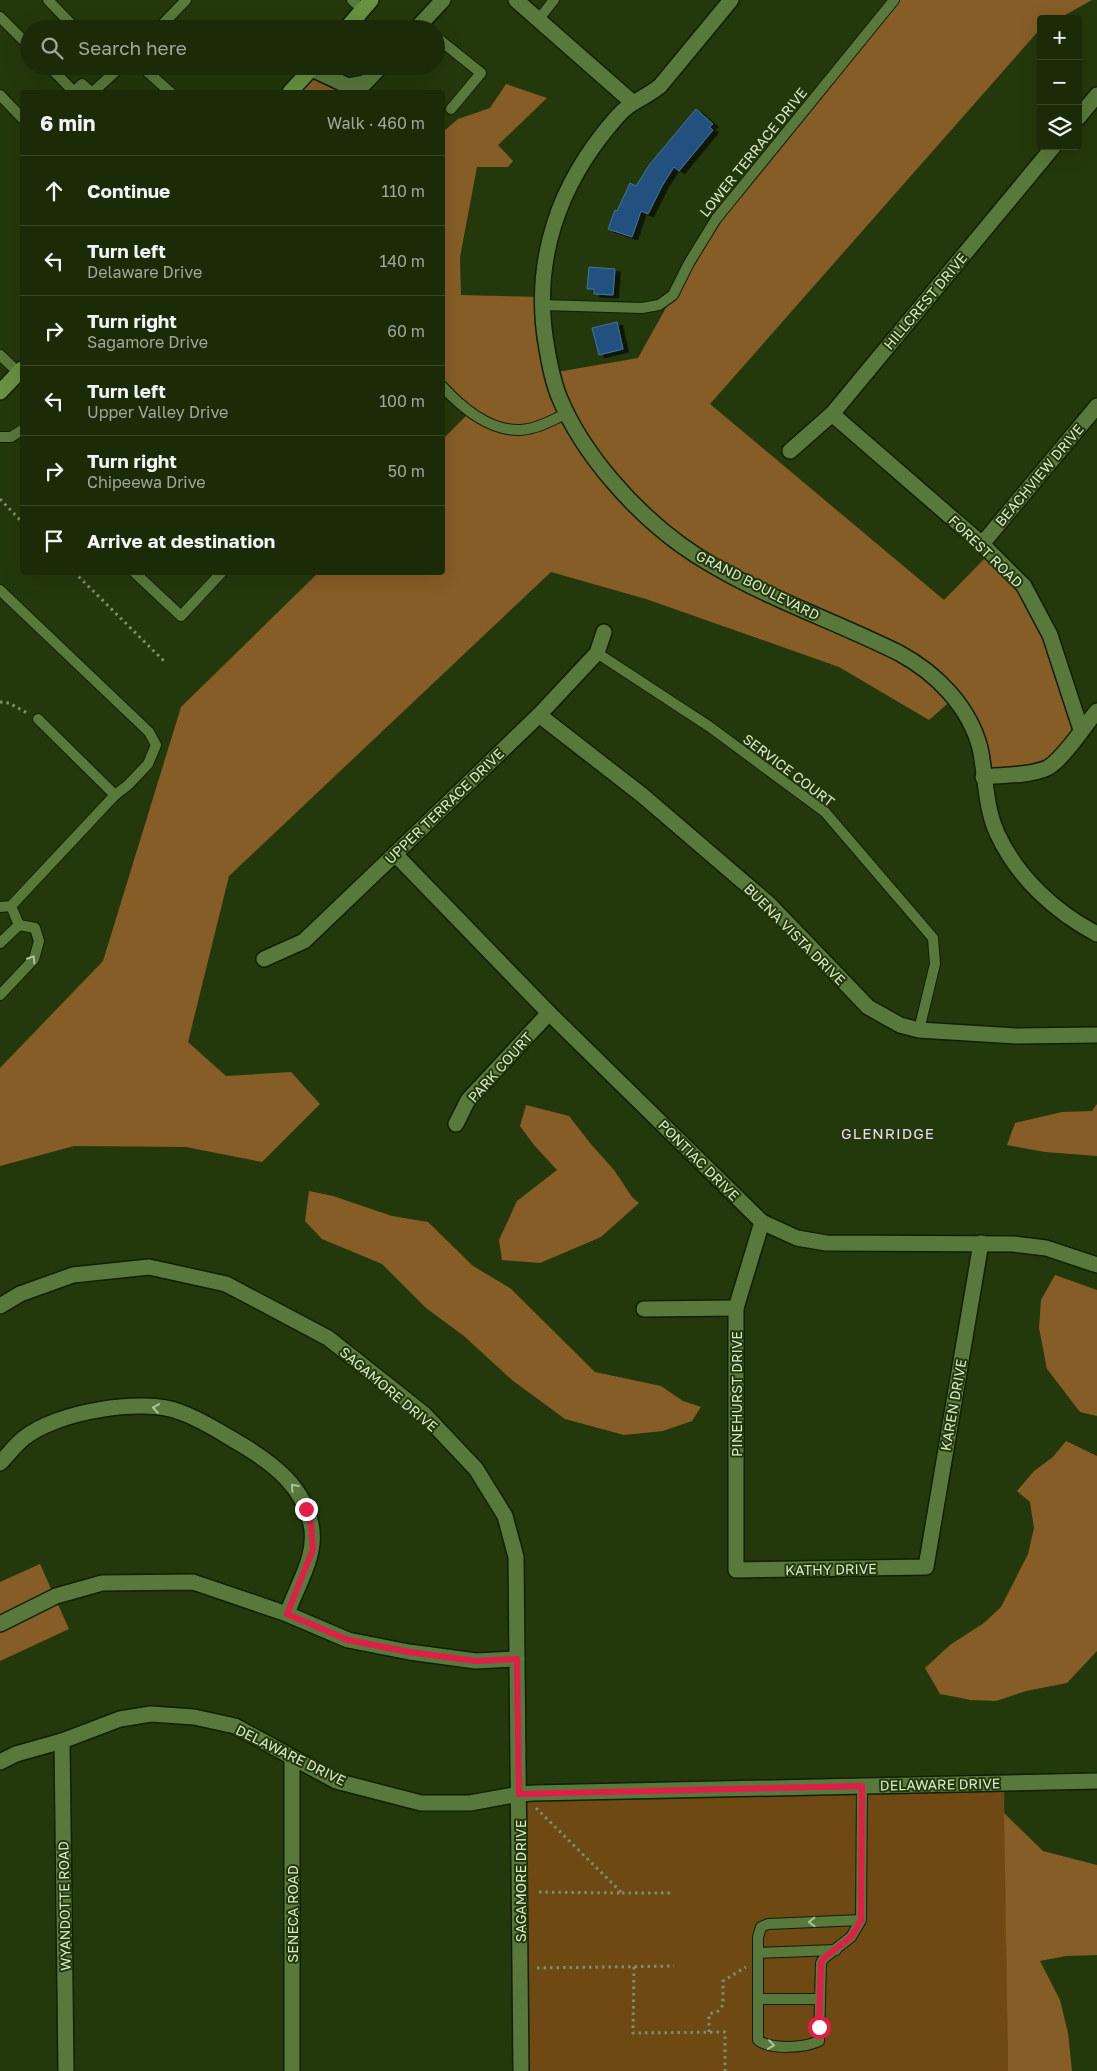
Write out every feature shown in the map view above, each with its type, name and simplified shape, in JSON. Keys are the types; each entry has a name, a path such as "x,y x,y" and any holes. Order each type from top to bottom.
{"main road":[{"path":"352,20 362,3"},
{"path":"292,90 306,75"},
{"path":"0,392 20,372"}],"street":[{"path":"426,20 442,0"},
{"path":"516,0 632,102"},
{"name":"GRAND BOULEVARD","path":"731,0 660,86 648,96 632,102 616,117 591,151 562,199 553,224 544,263 542,305 544,336 551,373 560,400 587,447 614,482 649,519 681,544 712,564 766,592 898,653 918,664 937,678 954,698 971,724 980,748 990,811 997,833 1008,854 1031,884 1058,910 1097,934"},
{"path":"328,75 348,86 365,83 373,75"},
{"path":"1082,113 1097,95"},
{"name":"HILLCREST DRIVE","path":"790,451 832,414 1051,150"},
{"name":"BEACHVIEW DRIVE","path":"982,544 1097,406"},
{"name":"FOREST ROAD","path":"832,414 982,544 1024,586 1050,635 1081,730"},
{"name":"UPPER TERRACE DRIVE","path":"264,959 304,941 395,854 539,715 597,653 604,632"},
{"path":"983,776 1032,772 1047,768 1060,758 1097,711"},
{"name":"BUENA VISTA DRIVE","path":"539,715 642,795 769,904 868,1007 900,1025 919,1030 1016,1036 1097,1035"},
{"name":"PONTIAC DRIVE","path":"395,854 549,1013 762,1222 797,1238 826,1243 1014,1244 1046,1248 1097,1265"},
{"name":"PARK COURT","path":"456,1124 468,1100 549,1013"},
{"name":"PINEHURST DRIVE","path":"736,1570 736,1308 762,1222"},
{"name":"KAREN DRIVE","path":"926,1567 981,1243"},
{"name":"SAGAMORE DRIVE","path":"0,1306 20,1294 73,1275 150,1267 226,1284 328,1338 424,1414 476,1469 505,1516 516,1557 521,2071"},
{"path":"644,1309 736,1308"},
{"path":"0,1463 24,1438 48,1425 75,1414 105,1408 148,1407 179,1411 209,1426 261,1457 282,1474 300,1493 311,1524 313,1549 287,1614"},
{"name":"KATHY DRIVE","path":"736,1570 926,1567"},
{"path":"0,1624 56,1596 102,1583 193,1582 287,1614 348,1640 476,1661 517,1659"},
{"name":"DELAWARE DRIVE","path":"0,1762 16,1754 120,1719 152,1714 194,1717 234,1726 336,1781 420,1802 470,1802 519,1794 1097,1781"},
{"name":"WYANDOTTE ROAD","path":"62,1740 66,2071"},
{"name":"SENECA ROAD","path":"292,1758 292,2071"}],"lane":[{"path":"48,0 67,20"},
{"path":"167,20 186,0"},
{"path":"538,20 554,0"},
{"name":"LOWER TERRACE DRIVE","path":"542,305 642,308 659,305 673,295 689,263 716,218 894,0"},
{"path":"0,17 20,37"},
{"path":"445,44 481,73 451,109"},
{"path":"57,75 72,90"},
{"path":"94,90 110,75"},
{"path":"151,75 168,90"},
{"path":"76,90 82,84 90,90"},
{"path":"0,95 20,116"},
{"path":"0,356 20,370"},
{"path":"445,389 457,403 470,413 504,428 520,430 540,426 567,414"},
{"path":"0,437 11,437 20,431"},
{"path":"137,575 180,616 219,575"},
{"path":"0,590 142,725 153,738 156,745 148,764 128,785 115,795 11,906 0,908"},
{"name":"SERVICE COURT","path":"597,653 710,727 825,812 933,938 935,964 919,1030"},
{"path":"38,719 115,795"},
{"path":"11,906 19,925"},
{"path":"0,943 19,925"},
{"path":"0,995 34,959 39,941 35,928 19,925"},
{"path":"861,1920 768,1924 761,1927 758,1937 758,2040 766,2046 809,2046 819,2041 821,1963 824,1958 851,1937 861,1920 862,1786"},
{"path":"758,1953 836,1950"},
{"path":"758,1999 820,1999"}],"path":[{"path":"0,499 20,520"},
{"path":"77,575 165,662"},
{"path":"0,702 9,703 38,719"},
{"path":"535,1807 622,1893"},
{"path":"536,1892 672,1893"},
{"path":"709,2032 709,2014 718,2011 723,2005 723,1981 750,1965"},
{"path":"537,1968 674,1966"},
{"path":"634,1967 634,2033 725,2032 725,2071"}],"shaded area":[{"path":"894,0 1092,0 1065,15 1037,15 1037,33 710,404 944,600 990,553 1024,586 1081,730 1047,768 983,777 954,698 929,720 839,667 646,599 551,572 229,876 188,1042 226,1076 291,1072 320,1104 262,1162 186,1147 74,1146 0,1166 0,1068 103,961 181,707 316,575 445,575 445,437 469,413 445,388 445,130 458,119 490,108 506,84 547,98 498,145 513,161 508,167 477,167 460,257 461,295 542,297 551,373 638,358 716,218"},
{"path":"306,75 320,75 339,90 292,90"},
{"path":"1097,1104 1097,1156 1045,1152 1007,1145 1015,1123 1062,1112 1092,1111"},
{"path":"526,1105 569,1116 614,1170 632,1197 639,1203 601,1237 540,1263 502,1260 499,1240 517,1201 557,1170 534,1145 520,1126"},
{"path":"309,1191 333,1196 392,1216 428,1222 473,1266 510,1288 595,1372 661,1386 683,1401 701,1407 692,1421 663,1431 624,1435 565,1419 512,1380 464,1336 426,1308 382,1264 322,1239 305,1221"},
{"path":"1055,1275 1097,1290 1097,1416 1080,1412 1047,1369 1039,1328 1041,1300"},
{"path":"1066,1441 1097,1456 1097,1651 1067,1683 1026,1691 996,1701 971,1700 940,1694 925,1668 950,1645 984,1623 1001,1607 1028,1554 1034,1528 1030,1502 1017,1491 1034,1471 1053,1457"},
{"path":"40,1564 69,1629 0,1661 0,1582"},
{"path":"1004,1783 1008,2071 521,2071 519,1794"},
{"path":"1004,1813 1043,1851 1097,1865 1097,1955 1066,1956 1040,1961 1060,2000 1068,2033 1072,2071 1008,2071"}],"building":[{"path":"696,109 713,124 709,127 713,130 679,171 674,167 648,214 641,211 632,237 608,229 615,210 617,211 630,183 636,186 650,164"},
{"path":"589,267 615,269 613,295 594,294 594,289 587,289"},
{"path":"617,322 623,349 599,355 592,328"}],"district":[{"name":"GLENRIDGE","path":"888,1133"}],"route":[{"path":"306,1509 311,1524 313,1549 287,1614 348,1640 409,1652 476,1661 517,1659 519,1794 862,1786 861,1920 851,1937 824,1958 821,1963 819,2027"}]}
